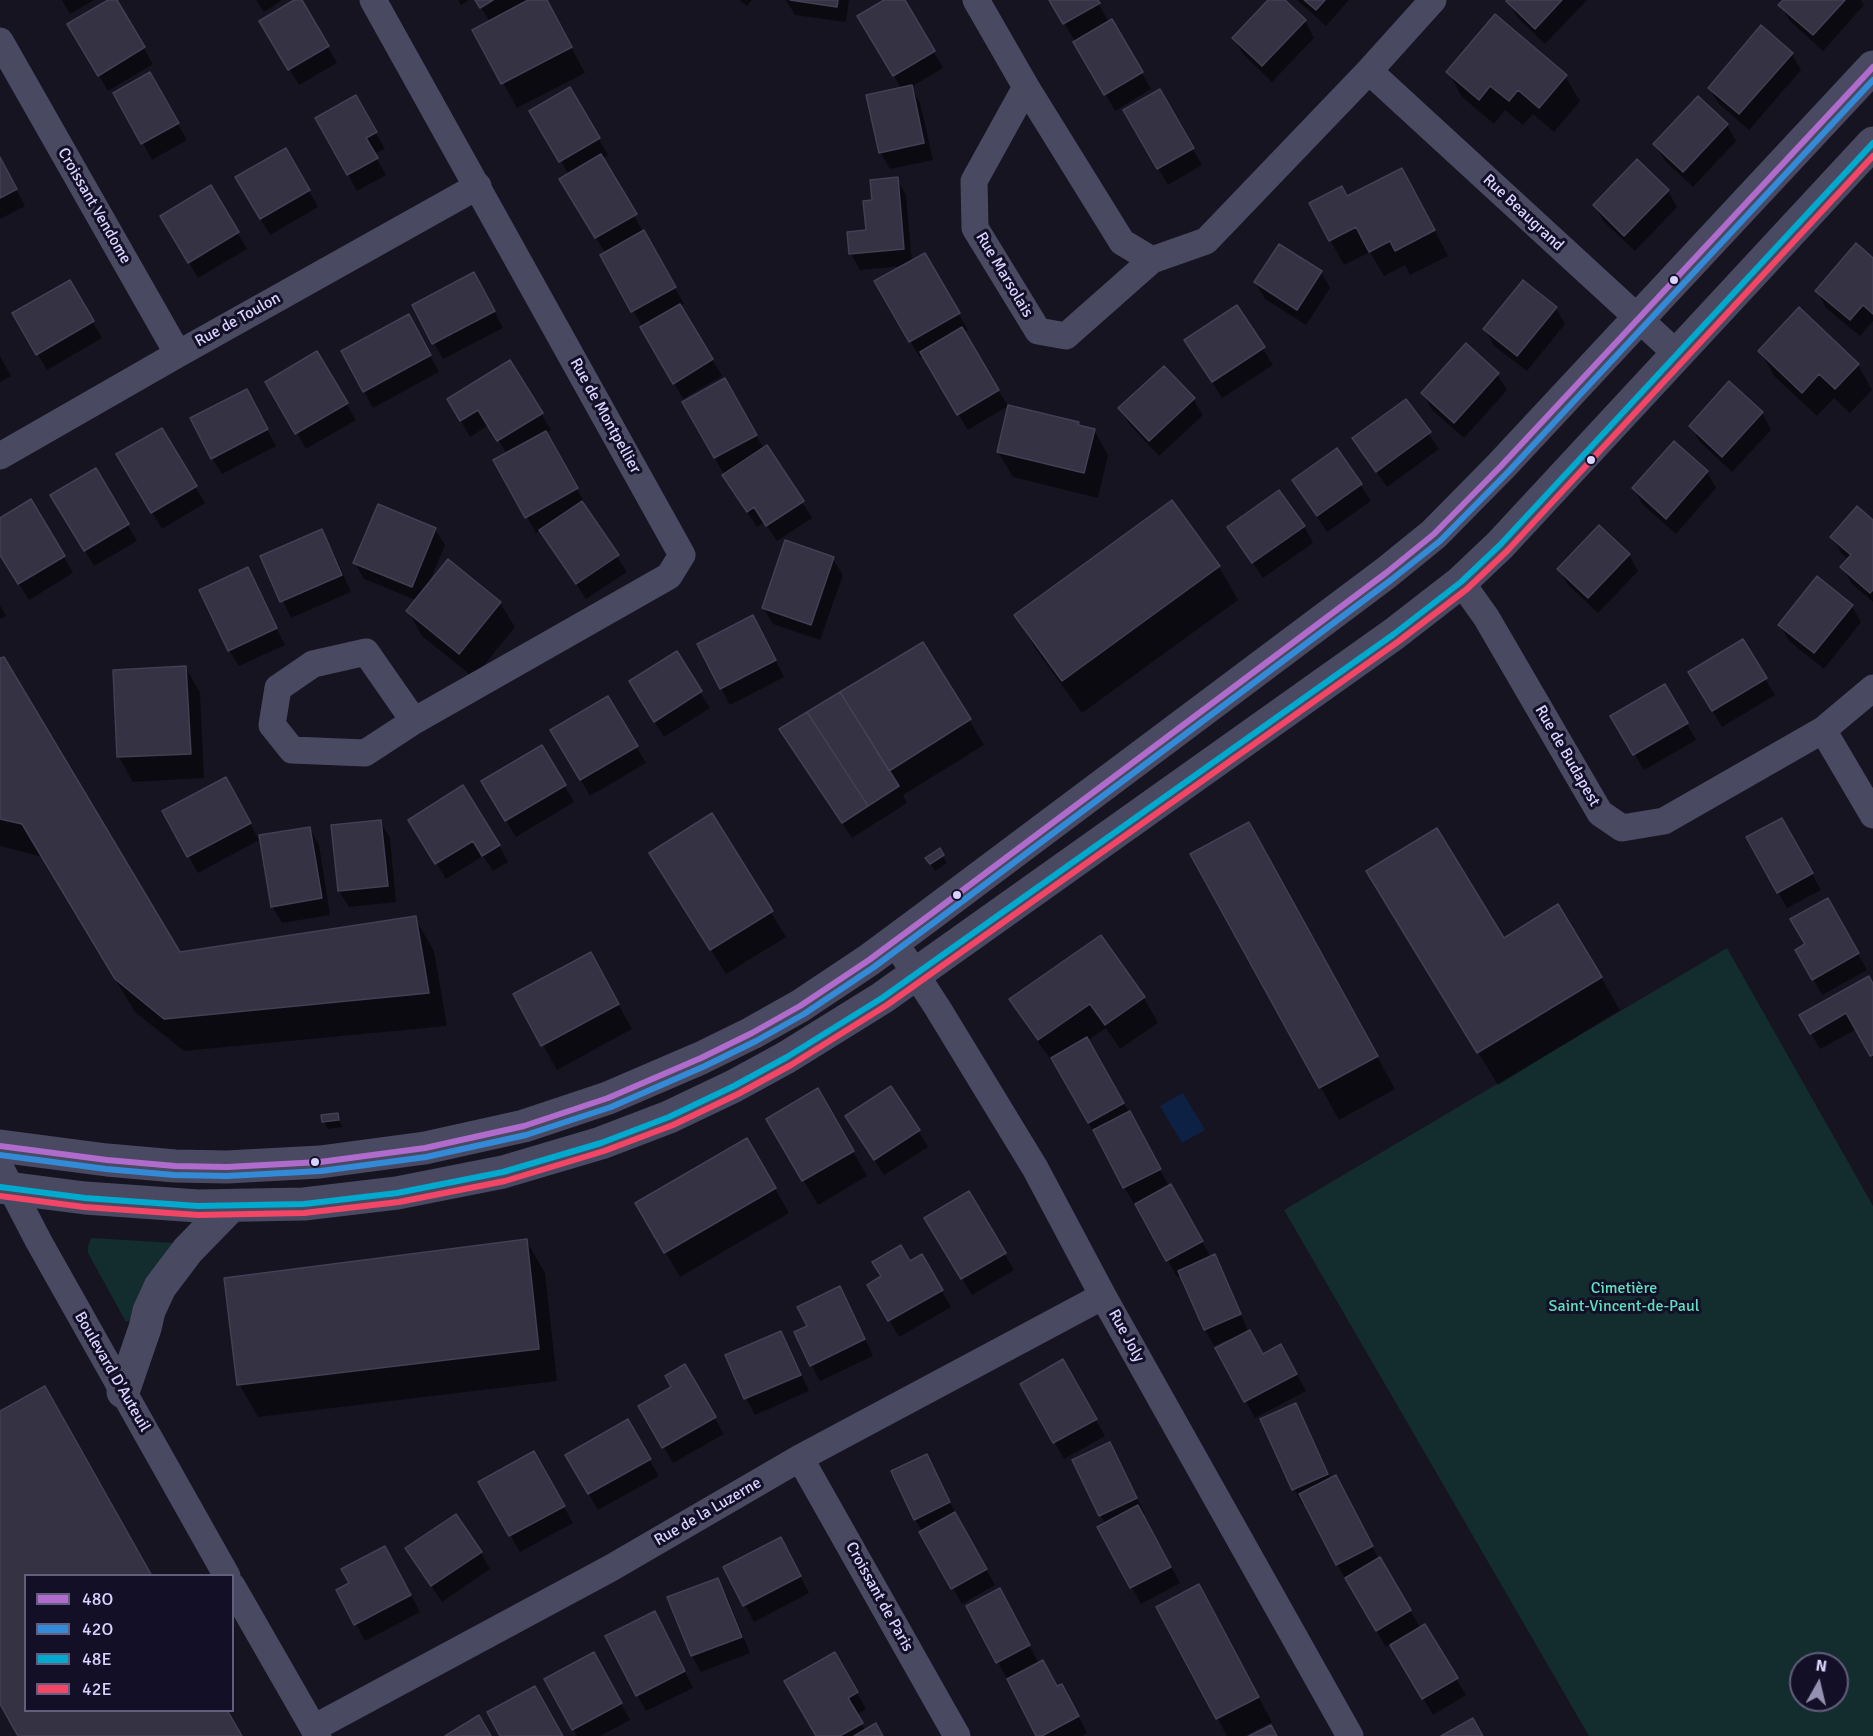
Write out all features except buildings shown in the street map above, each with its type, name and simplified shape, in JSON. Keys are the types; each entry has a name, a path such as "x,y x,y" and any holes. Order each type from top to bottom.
{"street":[{"name":"Rue de Montpellier","path":"373,0 682,555 669,576 414,721 365,753 292,750 272,725 278,688 313,664 366,652 414,721"},
{"path":"976,0 1026,87 1122,242 1152,260 1206,241 1369,71 1433,0"},
{"name":"Croissant Vendome","path":"3,55 178,354"},
{"path":"0,1146 117,1161 227,1167 320,1162 392,1154 524,1126 608,1098 673,1071 752,1033 800,1006 894,941 1386,573 1434,534 1502,466 1873,67"},
{"name":"Rue Beaugrand","path":"1369,71 1677,354"},
{"name":"Rue Marsolais","path":"1026,87 974,181 975,228 1038,331 1066,336 1152,260"},
{"path":"4,1181 127,1202 230,1207 304,1204 397,1193 502,1172 590,1146 669,1117 734,1086 835,1029 916,974 1384,641 1461,582 1500,545 1873,143"},
{"name":"Rue de Toulon","path":"0,456 478,186"},
{"name":"Rue de Budapest","path":"1461,582 1486,617 1600,813 1622,828 1664,821 1823,729 1873,688"},
{"path":"1823,729 1873,815"},
{"name":"Rue Joly","path":"894,941 1035,1168 1103,1296 1350,1736"},
{"name":"Boulevard D'Auteuil","path":"4,1181 226,1574"},
{"path":"123,1392 149,1311 160,1287 188,1250 230,1207"},
{"name":"Rue de la Luzerne","path":"316,1732 611,1568 800,1458 1103,1296"},
{"name":"Croissant de Paris","path":"800,1458 957,1736"},
{"path":"234,1589 316,1732"}],"green space":[{"name":"Cimetière Saint-Vincent-de-Paul","path":"1727,948 1873,1206 1873,1736 1589,1736 1284,1210"},
{"path":"91,1238 176,1243 132,1319 126,1322 88,1253"}],"water":[{"path":"1183,1093 1205,1130 1182,1143 1160,1106"}],"transit line":[{"name":"48O","path":"0,1146 107,1160 175,1166 227,1167 320,1162 425,1148 524,1126 608,1098 701,1058 800,1006 869,960 931,914 1386,573 1434,534 1501,466 1873,67"},
{"name":"42O","path":"0,1155 106,1169 174,1175 227,1176 321,1171 426,1157 526,1135 611,1107 705,1066 804,1014 874,967 936,921 1440,541 1508,472 1873,80"},
{"name":"48E","path":"0,1187 85,1198 198,1206 304,1204 397,1193 503,1172 601,1143 669,1117 734,1086 787,1057 882,998 1394,634 1461,582 1500,545 1873,143"},
{"name":"42E","path":"0,1196 84,1207 198,1215 304,1213 399,1202 505,1181 604,1151 673,1125 738,1094 791,1065 887,1005 1399,641 1467,589 1507,551 1873,156"}]}
